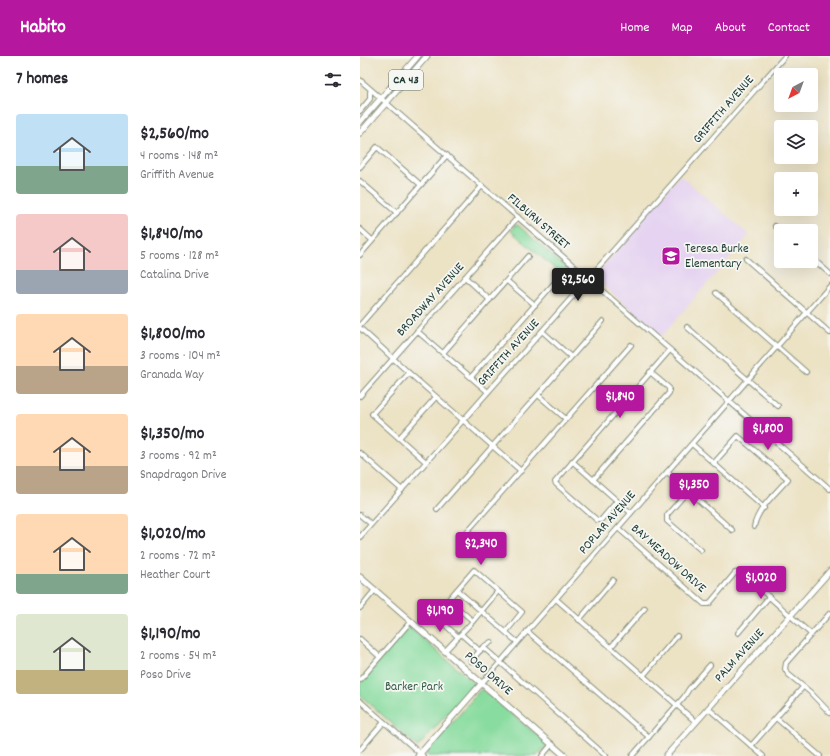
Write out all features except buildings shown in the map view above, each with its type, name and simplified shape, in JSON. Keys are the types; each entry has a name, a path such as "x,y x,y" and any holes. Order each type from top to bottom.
{"main road":[{"name":"CA 43","path":"360,122 418,56"},
{"name":"CA 43","path":"360,133 427,56"},
{"name":"PALM AVENUE","path":"666,756 830,571"},
{"name":"POSO DRIVE","path":"360,577 565,756"},
{"name":"POPLAR AVENUE","path":"420,755 482,683"}],"street":[{"name":"GRIFFITH AVENUE","path":"360,537 785,56"},
{"name":"FILBURN STREET","path":"360,80 830,489"},
{"path":"360,111 370,99 371,90"},
{"path":"360,167 377,147 421,185"},
{"path":"360,254 447,155"},
{"path":"360,181 397,213"},
{"path":"360,325 482,186"},
{"name":"BROADWAY AVENUE","path":"361,394 518,217"},
{"path":"360,229 372,240"},
{"path":"443,353 528,256"},
{"path":"746,259 830,333"},
{"path":"818,263 830,274"},
{"path":"465,278 490,300"},
{"path":"507,281 535,305"},
{"path":"471,378 556,281"},
{"name":"POPLAR AVENUE","path":"482,683 830,286"},
{"path":"716,293 806,372"},
{"path":"437,509 603,321"},
{"path":"687,327 778,406"},
{"path":"360,328 521,471"},
{"path":"417,331 488,392"},
{"path":"542,331 571,357"},
{"path":"465,534 631,345"},
{"path":"617,501 601,520 597,520 556,484 556,480 670,350"},
{"path":"593,480 669,393 669,388 650,372"},
{"path":"409,373 372,414 426,462"},
{"path":"538,395 566,419"},
{"path":"399,438 436,397"},
{"path":"714,463 738,436 788,479 764,508 755,521 754,527"},
{"path":"692,444 764,508"},
{"path":"360,453 402,490"},
{"path":"572,461 631,513"},
{"path":"667,472 732,530"},
{"path":"688,491 666,515 666,518 667,521 701,550"},
{"path":"360,515 371,524"},
{"name":"BAY MEADOW DRIVE","path":"618,528 704,604 709,604 735,573 741,572 811,634"},
{"path":"472,622 448,600 474,570 522,612 506,632"},
{"path":"579,620 613,580"},
{"path":"360,608 376,590"},
{"path":"457,590 482,610 517,642"},
{"path":"445,651 498,591"},
{"path":"738,633 769,597"},
{"path":"556,599 696,722"},
{"path":"611,647 645,608"},
{"path":"830,613 786,663 785,669 788,674 830,712"},
{"path":"436,616 459,636 481,649 499,663 606,756"},
{"path":"360,680 411,621"},
{"path":"527,631 649,736"},
{"path":"643,676 678,636"},
{"path":"360,639 380,657"},
{"path":"471,661 481,649 491,642"},
{"path":"632,756 710,665"},
{"path":"751,746 803,686"},
{"path":"360,701 420,755"},
{"path":"708,708 763,756"},
{"path":"776,718 820,756"},
{"path":"360,750 384,722"},
{"path":"542,756 552,744"}],"shaded area":[{"name":"Teresa Burke Elementary","path":"680,175 749,235 662,336 594,277"}],"green space":[{"path":"518,225 578,279 579,282 576,287 511,231 514,226"},
{"name":"Barker Park","path":"409,627 474,683 418,747 360,695 360,684"},
{"name":"Barker Park","path":"481,689 548,744 537,756 428,756 426,754"}],"place":[{"name":"Teresa Burke Elementary","path":"671,256"}]}
